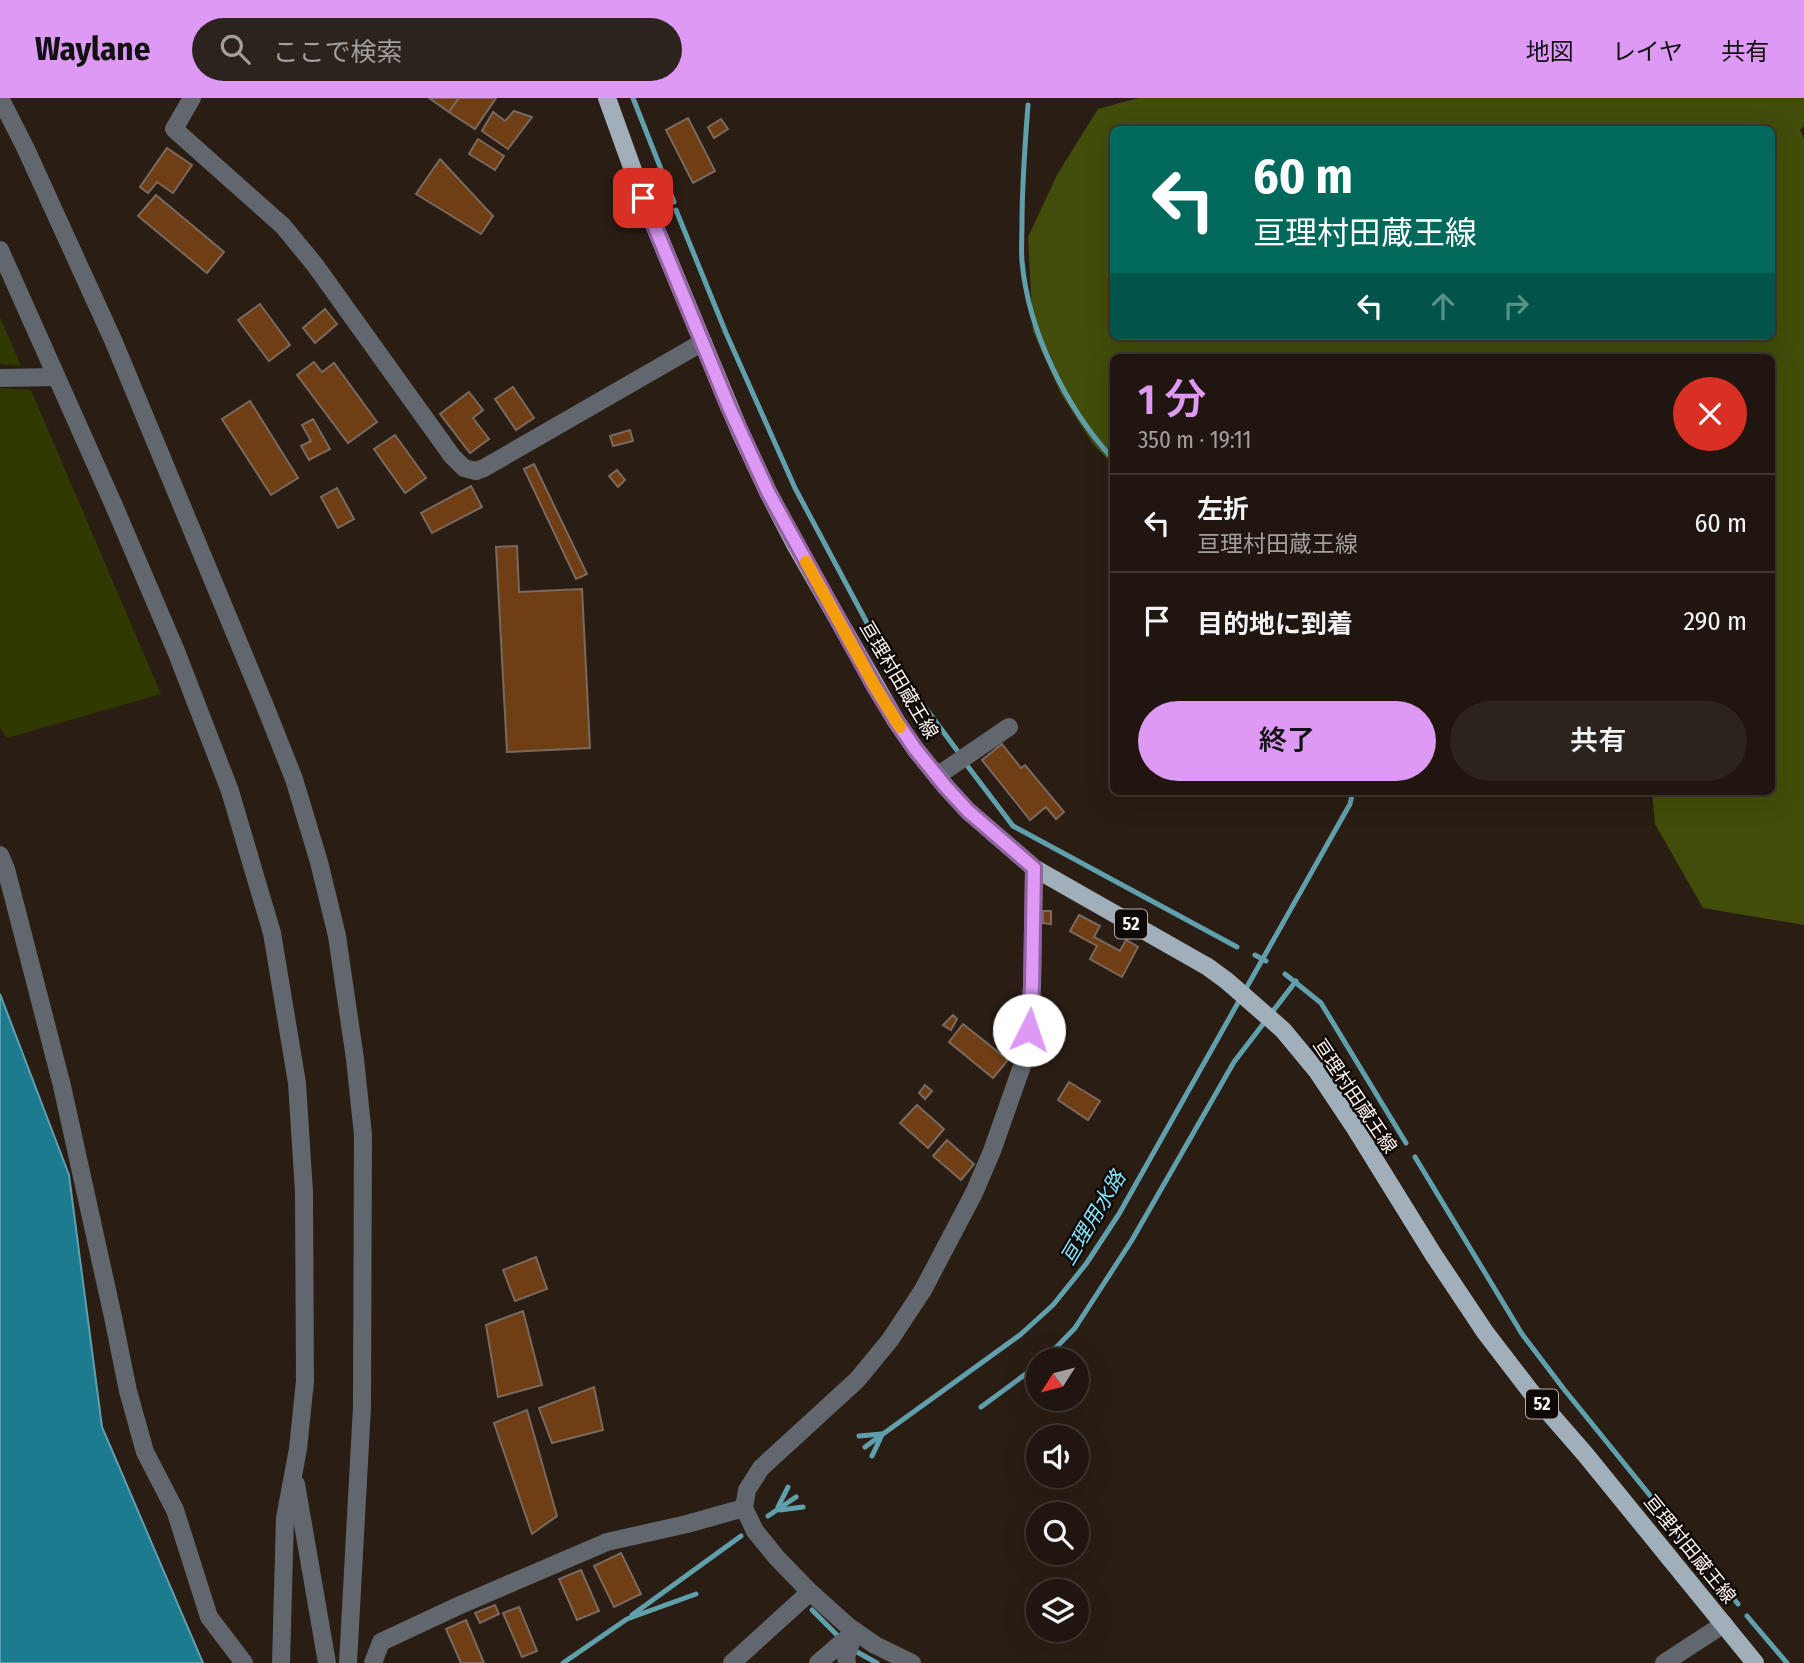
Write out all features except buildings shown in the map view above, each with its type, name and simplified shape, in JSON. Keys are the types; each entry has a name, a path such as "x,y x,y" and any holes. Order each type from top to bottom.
{"main road":[{"name":"亘理村田蔵王線","path":"607,98 643,198 740,432 796,546 896,721 937,776 968,811 1034,868 1227,981 1283,1030 1317,1071 1485,1332 1755,1663"}],"street":[{"path":"0,98 113,340 289,767 319,862 337,936 363,1135 362,1407 348,1663"},
{"path":"192,98 174,129 283,226 315,265 452,456 464,468 476,471 484,468 703,342"},
{"path":"0,117 25,147"},
{"path":"0,250 176,651 230,791 272,933 297,1083 304,1192 305,1381 294,1474 285,1518 281,1663"},
{"path":"0,378 56,377"},
{"path":"937,776 1009,727"},
{"path":"0,855 6,869 61,1086 128,1391 145,1452 175,1510 209,1617 244,1663"},
{"path":"912,1663 855,1631 810,1592 755,1531 744,1508 747,1490 761,1468 857,1380 890,1340 923,1290 974,1193 1027,1052 1032,986 1034,868"},
{"path":"294,1474 327,1663"},
{"path":"373,1663 381,1642 583,1552 607,1542 744,1508"},
{"path":"732,1663 810,1592"},
{"path":"1664,1663 1724,1624"},
{"path":"818,1663 855,1631"},
{"path":"847,1663 846,1657 855,1631"}],"green space":[{"path":"1138,98 1804,98 1804,126 1800,130 1804,139 1804,925 1703,908 1655,824 1652,795 1775,795 1775,354 1110,354 1110,462 1093,444 1061,394 1033,332 1028,237 1058,173 1098,109"},
{"path":"0,317 21,366 0,364"},
{"path":"0,388 31,390 161,694 7,738 0,727"}],"water":[{"path":"0,994 69,1175 102,1427 203,1663 0,1663"}],"waterway":[{"path":"633,98 674,202"},
{"path":"1028,105 1023,179 1022,261 1032,314 1041,341 1065,392 1110,455"},
{"path":"676,210 726,333 795,488 874,636 959,753"},
{"path":"966,764 1013,826 1237,947"},
{"name":"亘理用水路","path":"865,1447 1020,1335 1053,1305 1086,1264 1119,1214 1350,804 1352,795"},
{"name":"亘理用水路","path":"1255,955 1266,961"},
{"path":"1285,974 1321,1003 1406,1143"},
{"path":"1056,1348 1075,1328 1132,1240 1234,1062 1296,981"},
{"path":"1415,1157 1522,1334 1738,1604"},
{"path":"981,1407 1026,1374"},
{"path":"859,1436 882,1434"},
{"path":"872,1456 881,1437"},
{"path":"778,1507 788,1487"},
{"path":"768,1516 796,1497"},
{"path":"780,1510 803,1507"},
{"path":"632,1615 741,1536"},
{"name":"亘理用水路","path":"563,1663 627,1619 696,1594"},
{"name":"亘理用水路","path":"812,1610 838,1636"},
{"path":"1747,1616 1787,1663"},
{"name":"亘理用水路","path":"857,1652 877,1663"}],"slow traffic":[{"path":"806,562 900,727"}],"route":[{"path":"643,198 729,407 768,492 874,685 916,750 946,787 968,811 1034,868 1029,1030"}]}
